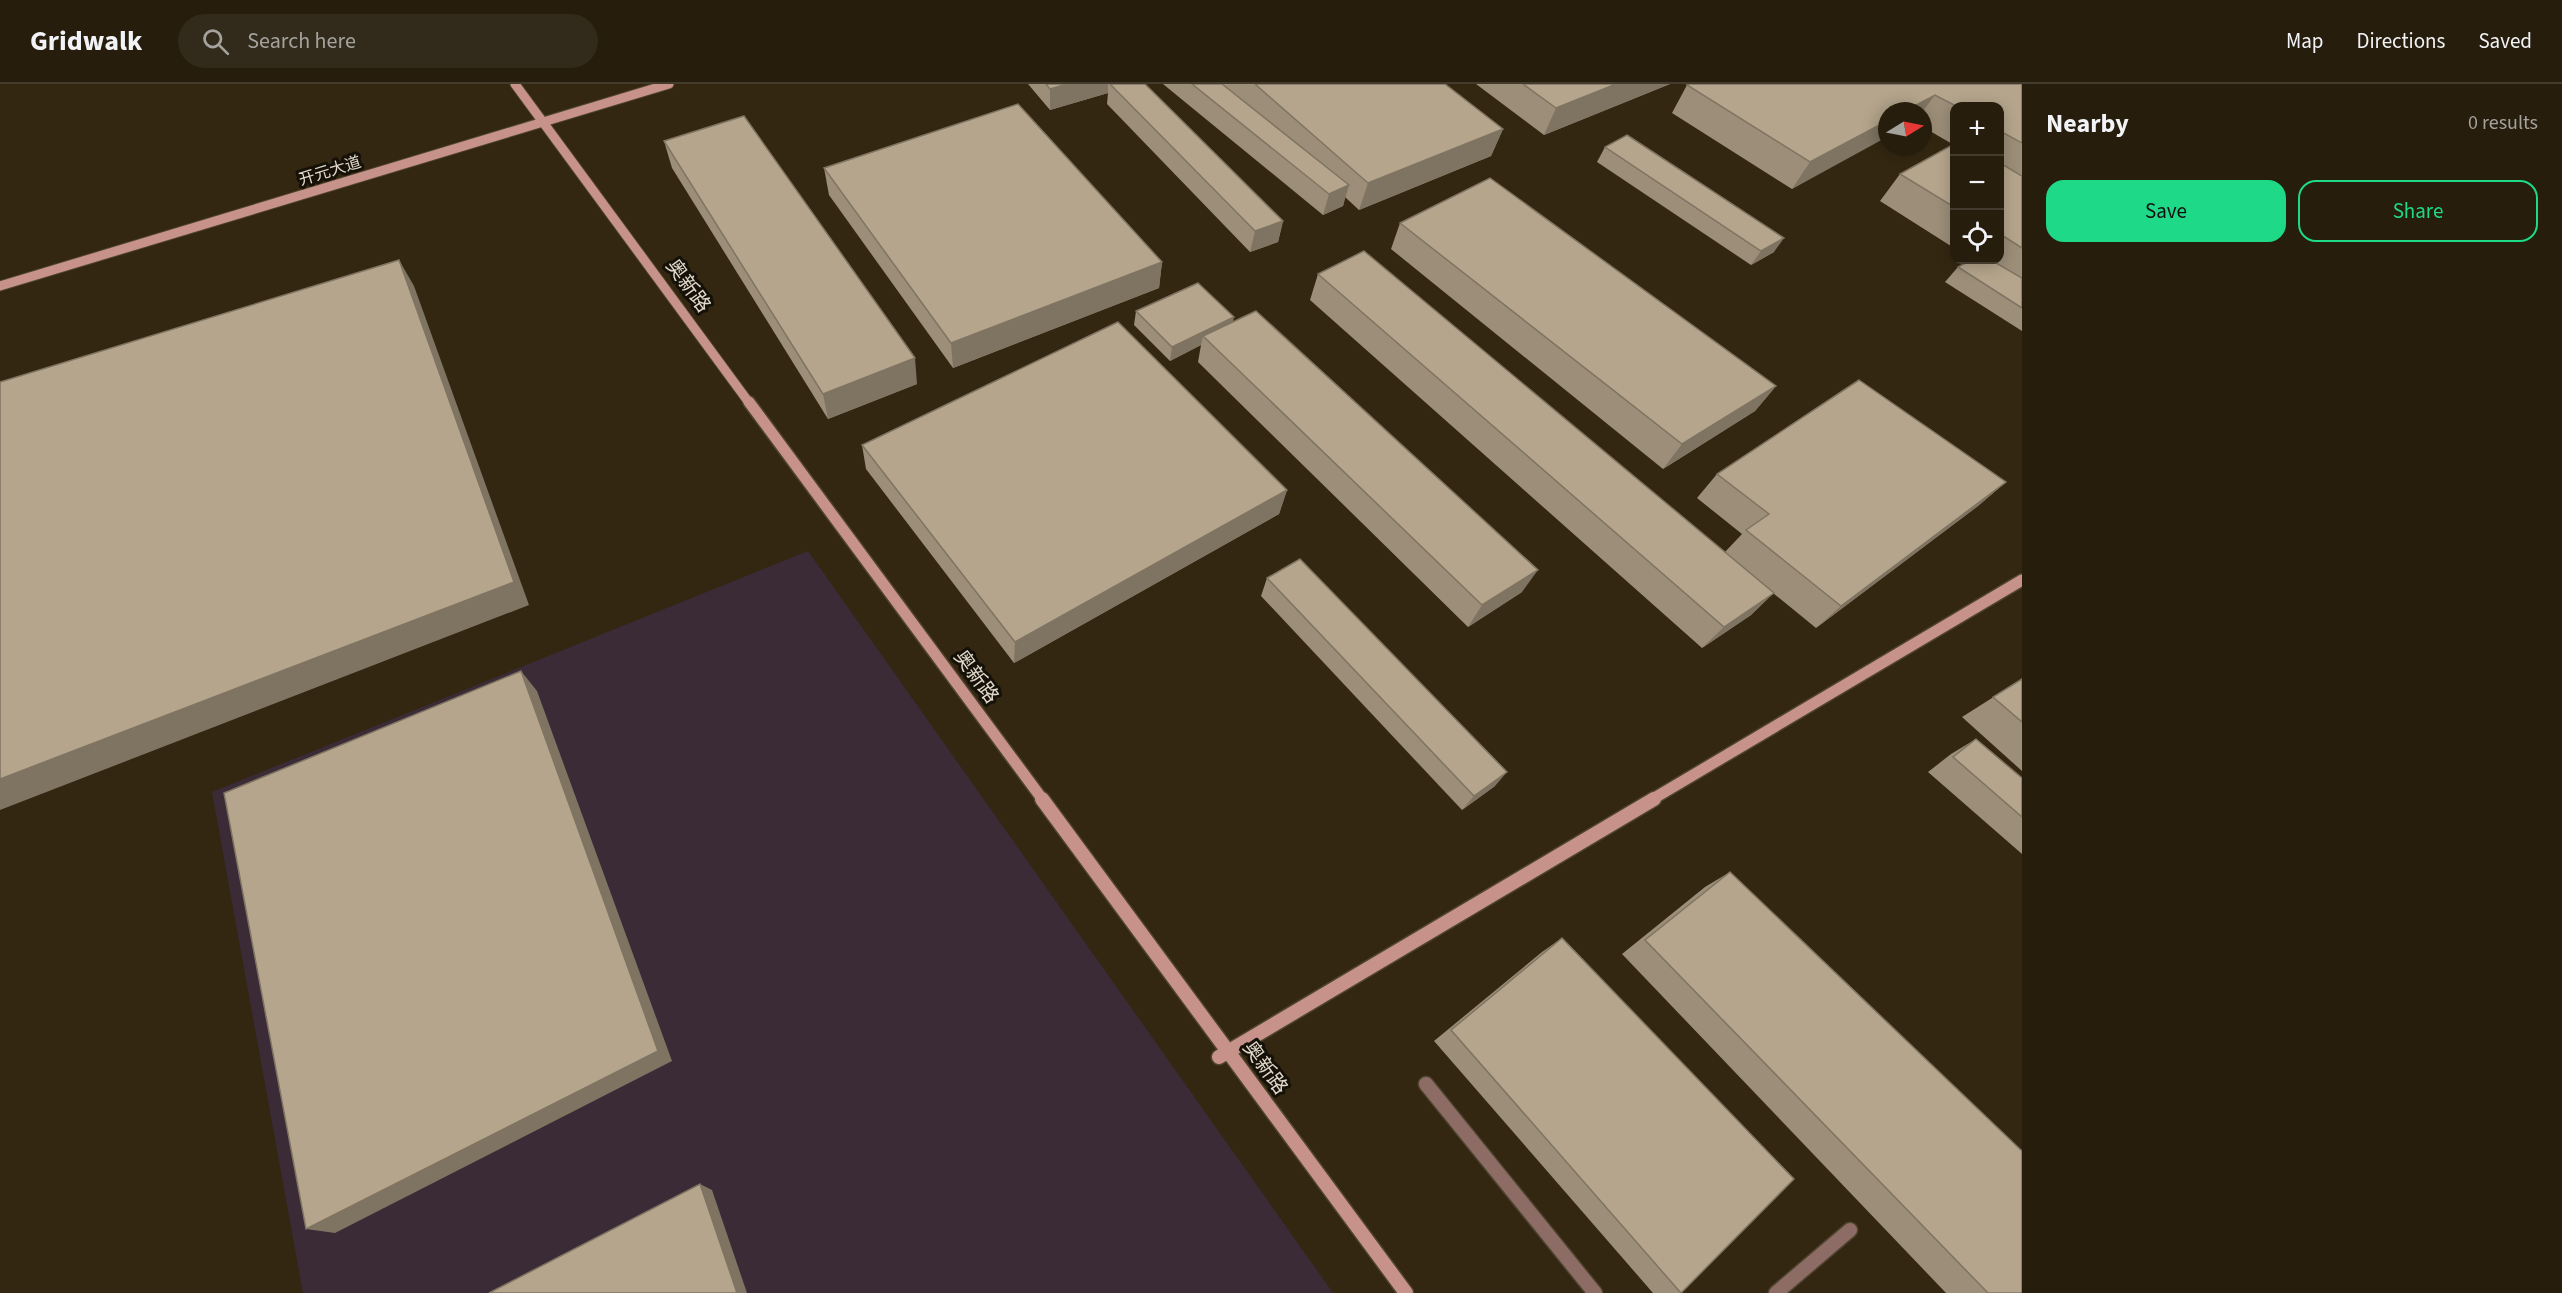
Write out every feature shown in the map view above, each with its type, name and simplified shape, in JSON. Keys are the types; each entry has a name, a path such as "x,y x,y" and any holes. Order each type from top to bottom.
{"street":[{"name":"奥新路","path":"515,84 1406,1293"},
{"name":"开元大道","path":"0,286 669,84"},
{"path":"1219,1057 2022,580"}],"lane":[{"path":"1426,1084 1595,1293"},
{"path":"1776,1293 1850,1230"}],"shaded area":[{"path":"808,551 1333,1293 303,1293 212,792"}],"building":[{"path":"1046,84 1067,84 1050,89"},
{"path":"1110,84 1145,84 1283,221 1255,231"},
{"path":"1192,84 1222,84 1349,185 1329,194"},
{"path":"1255,84 1445,84 1503,129 1368,183"},
{"path":"1523,84 1616,84 1556,108"},
{"path":"2022,84 2022,143 2004,133 2004,102 1950,103 1935,95 1922,102 1878,102 1878,126 1810,162 1687,85"},
{"path":"1018,104 1162,262 951,343 824,168"},
{"path":"744,116 915,358 823,394 664,141"},
{"path":"1627,135 1784,238 1761,251 1605,147"},
{"path":"1950,146 1950,205 1900,174"},
{"path":"2004,165 2022,176 2022,248 2004,237"},
{"path":"1490,178 1776,386 1682,444 1400,223"},
{"path":"1364,251 1774,593 1724,627 1318,274"},
{"path":"399,260 514,582 0,779 0,382"},
{"path":"1964,264 1998,264 2022,278 2022,308 1958,267"},
{"path":"1198,283 1234,317 1172,347 1136,311"},
{"path":"1256,311 1538,570 1482,605 1203,336"},
{"path":"1118,322 1287,490 1015,642 862,445"},
{"path":"1859,380 2006,482 1841,606 1746,530 1769,514 1717,474"},
{"path":"1300,559 1507,772 1474,796 1267,578"},
{"path":"521,671 658,1051 306,1229 224,793"},
{"path":"2022,679 2022,722 1993,697"},
{"path":"1976,739 2022,778 2022,817 1953,757"},
{"path":"1730,872 2022,1151 2022,1293 1988,1293 1645,940"},
{"path":"1562,938 1794,1179 1681,1293 1451,1030"},
{"path":"700,1184 737,1293 489,1293"}]}
